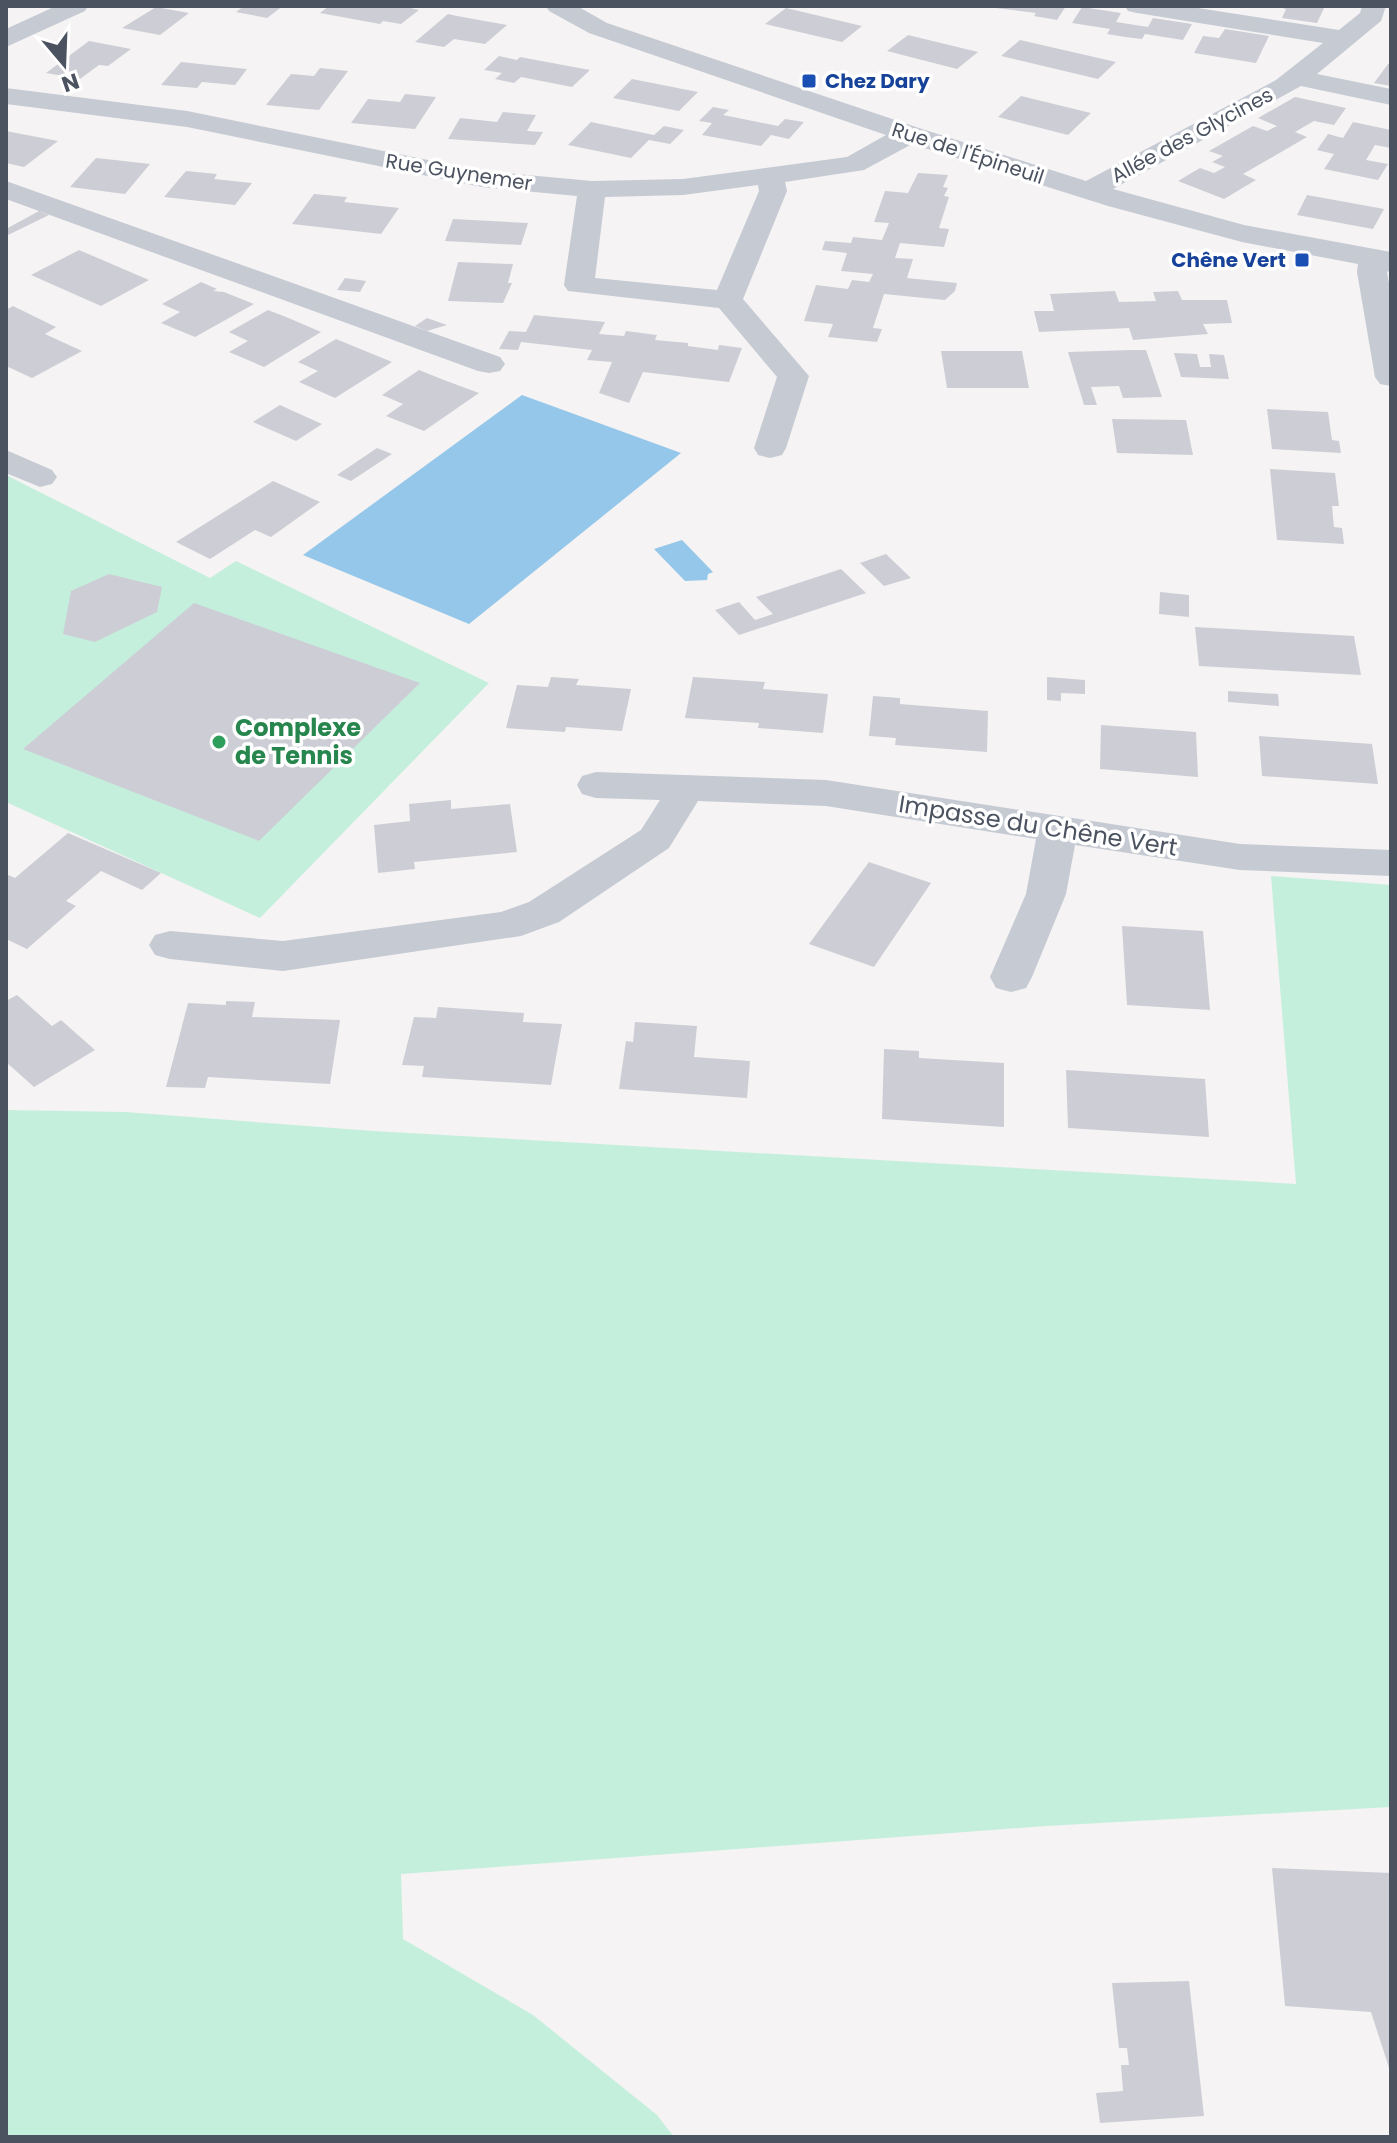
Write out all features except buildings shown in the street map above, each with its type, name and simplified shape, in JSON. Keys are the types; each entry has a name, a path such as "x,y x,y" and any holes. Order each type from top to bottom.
{"street":[{"path":"6,39 76,6"},
{"name":"Rue de l'Épineuil","path":"558,6 598,28 909,134 1088,191 1242,233 1383,260"},
{"path":"1137,6 1342,38"},
{"name":"Allée des Glycines","path":"1088,191 1285,86 1372,16 1374,6"},
{"name":"Allée des Glycines","path":"1295,77 1391,97"},
{"name":"Rue Guynemer","path":"6,96 187,119 482,179 592,189 683,187 854,164 909,134"},
{"path":"728,300 773,191 770,176"},
{"path":"6,189 489,364"},
{"path":"592,189 579,285 728,300 793,376 770,448"},
{"path":"1383,260 1372,272 1391,377"},
{"path":"6,460 40,477"},
{"name":"Impasse du Chêne Vert","path":"596,785 826,793 1240,857 1391,863"},
{"path":"170,945 283,956 506,926 544,912 655,839 671,818 686,786"},
{"path":"1011,977 1046,894 1058,829"}],"green space":[{"name":"Complexe de Tennis","path":"6,475 210,578 236,561 489,683 260,918 6,802"},
{"path":"1271,876 1391,885 1391,1807 1046,1826 401,1874 403,1939 533,2015 657,2115 674,2137 6,2137 6,1110 125,1112 373,1131 1296,1184"}],"water":[{"path":"522,395 681,453 469,624 303,555"},
{"path":"682,540 713,572 708,574 707,580 685,581 654,549"}],"place":[{"name":"Chez Dary","path":"809,81"},
{"name":"Chêne Vert","path":"1302,260"},
{"name":"Complexe de Tennis","path":"219,742"}]}
